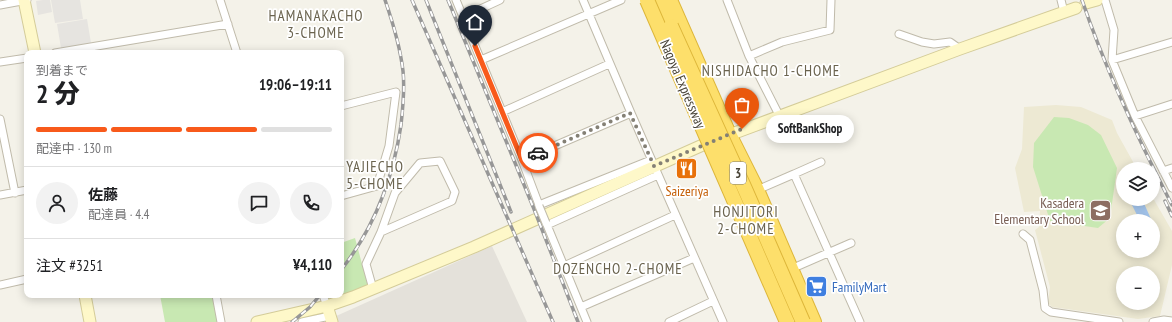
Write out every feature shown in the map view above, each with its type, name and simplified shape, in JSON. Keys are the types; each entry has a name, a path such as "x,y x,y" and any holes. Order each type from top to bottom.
{"highway":[{"path":"642,0 782,322"},
{"name":"Nagoya Expressway","path":"647,0 786,322"},
{"name":"Nagoya Expressway","path":"659,0 745,189 803,322"},
{"path":"670,0 729,134 757,190 814,322"},
{"path":"671,26 684,69 796,322"}],"street":[{"path":"0,4 26,0 34,50"},
{"path":"220,0 236,50"},
{"path":"456,0 482,60 587,322"},
{"path":"463,17 500,0"},
{"path":"583,0 630,113 723,322"},
{"path":"482,60 621,0"},
{"path":"727,0 749,56 779,115"},
{"path":"749,56 782,42 830,30 831,0"},
{"path":"1061,0 1064,12"},
{"path":"1105,0 1114,30 1112,60 1134,116 1172,188"},
{"path":"302,322 330,315 352,298 373,288 474,247 729,134 1086,4"},
{"path":"73,50 228,24"},
{"path":"899,34 922,42 934,44 950,42 960,49"},
{"path":"1112,60 1172,42"},
{"path":"0,62 24,58"},
{"path":"502,112 609,64"},
{"path":"344,105 396,92 390,146 377,186 344,195"},
{"path":"1134,116 1172,104"},
{"path":"522,160 630,113"},
{"path":"0,118 15,193"},
{"path":"373,288 366,264 381,232 395,193 420,163 440,162 455,192 452,201 381,232"},
{"path":"757,190 821,162"},
{"path":"539,205 654,167"},
{"path":"547,224 654,167"},
{"path":"1163,171 1172,168"},
{"path":"794,174 860,322"},
{"path":"0,195 24,191"},
{"path":"564,266 676,216"},
{"path":"1023,234 1030,240 1043,290 1045,308 1051,312 1119,322"},
{"path":"792,269 851,244"},
{"path":"581,308 694,258"},
{"path":"0,285 24,280"},
{"path":"86,298 90,322"},
{"path":"217,298 222,322"},
{"path":"324,298 330,315"},
{"path":"669,322 714,301"},
{"path":"264,321 330,315"},
{"path":"1153,322 1164,320 1172,321"}],"shaded area":[{"path":"50,0 52,12 38,15 36,1"},
{"path":"51,0 80,0 83,19 55,23"},
{"path":"87,19 91,43 61,48 57,24"},
{"name":"Kasadera Elementary School","path":"1056,105 1081,107 1112,120 1117,133 1133,162 1116,162 1116,206 1158,206 1172,231 1172,265 1160,316 1138,319 1052,307 1048,303 1050,287 1035,230 1039,227 1040,211 1024,212 1015,168 1022,149 1024,107"},
{"path":"492,246 527,322 335,322 334,317"}],"green space":[{"path":"1054,117 1069,118 1088,125 1101,135 1116,166 1110,218 1098,228 1050,221 1033,167 1034,143"},
{"path":"355,238 368,286 344,295 344,242"},
{"path":"161,298 216,298 221,322 165,322"},
{"path":"329,298 338,298 330,301"}],"water":[{"path":"1132,206 1145,206 1149,214 1136,214"}],"railway":[{"path":"344,266 364,237 381,202 398,145 403,105 404,78 396,35 385,0"},
{"path":"412,0 553,322"},
{"path":"426,0 511,212"},
{"path":"448,0 534,209 578,322"},
{"path":"1082,0 1101,53 1123,104 1172,205"},
{"path":"1165,201 1172,216"},
{"path":"292,322 310,307 318,298"}],"way so far":[{"path":"538,153 630,113 654,166 742,129"}],"place":[{"name":"SoftBankShop","path":"742,129"},
{"name":"Saizeriya","path":"687,169"},
{"name":"Kasadera Elementary School","path":"1100,211"},
{"name":"FamilyMart","path":"817,287"}],"district":[{"name":"HAMANAKACHO 3-CHOME","path":"316,24"},
{"name":"NISHIDACHO 1-CHOME","path":"771,70"},
{"name":"YAJIECHO 5-CHOME","path":"375,174"},
{"name":"HONJITORI 2-CHOME","path":"746,220"},
{"name":"DOZENCHO 2-CHOME","path":"618,268"}],"route":[{"path":"475,46 522,160 538,153"}]}
